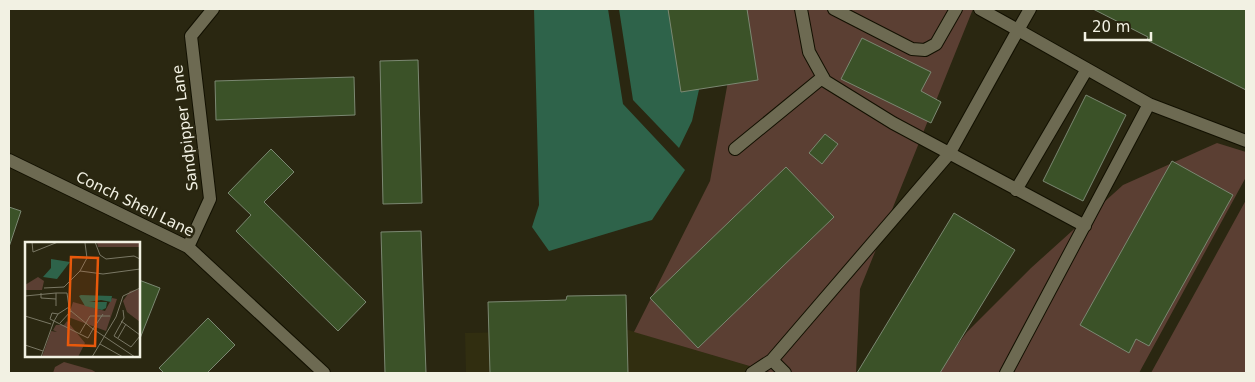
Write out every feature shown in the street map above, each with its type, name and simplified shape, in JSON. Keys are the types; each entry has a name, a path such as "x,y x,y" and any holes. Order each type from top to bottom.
{"street":[{"name":"Sandpipper Lane","path":"188,247 210,199 191,36 213,9"},
{"path":"801,9 809,52 825,81 893,123 1085,226"},
{"path":"834,9 912,49 925,50 936,44 956,9"},
{"path":"980,9 1149,104 1246,140"},
{"path":"752,373 772,360 949,154 1030,9"},
{"path":"1016,190 1088,69"},
{"path":"735,150 823,77"},
{"path":"1006,373 1149,104"},
{"name":"Conch Shell Lane","path":"9,160 188,247 324,373"},
{"path":"772,360 785,373"}],"shaded area":[{"path":"534,9 608,9 623,104 685,170 652,220 549,251 532,227 539,205"},
{"path":"619,9 717,9 692,121 679,148 633,100"},
{"path":"741,9 973,9 860,289 856,373 773,373 634,332 710,181"},
{"path":"1217,143 1246,152 1246,177 1139,373 937,373 967,332 1031,268 1123,185"},
{"path":"1246,200 1246,373 1151,373"},
{"path":"625,329 773,373 466,373 465,333"},
{"path":"64,362 97,373 53,373 55,367"}],"building":[{"path":"668,9 747,9 758,80 681,92"},
{"path":"1093,9 1246,9 1246,90 1147,40 1148,37"},
{"path":"862,38 931,72 921,91 941,102 931,123 841,79"},
{"path":"418,60 422,203 383,204 380,61"},
{"path":"354,77 355,115 216,120 215,81"},
{"path":"1086,95 1126,115 1083,201 1043,181"},
{"path":"825,134 838,144 822,164 809,153"},
{"path":"271,149 294,172 264,202 366,302 338,331 236,231 251,215 228,193"},
{"path":"1172,161 1233,195 1149,346 1136,339 1129,353 1080,325"},
{"path":"786,167 834,217 698,348 650,298"},
{"path":"9,207 21,211 9,247"},
{"path":"954,213 1015,250 940,373 857,373"},
{"path":"421,231 426,373 385,373 381,232"},
{"path":"140,280 160,288 140,338"},
{"path":"626,295 628,373 490,373 488,302 566,300 567,296"},
{"path":"208,318 235,345 207,373 164,373 159,368"}]}
